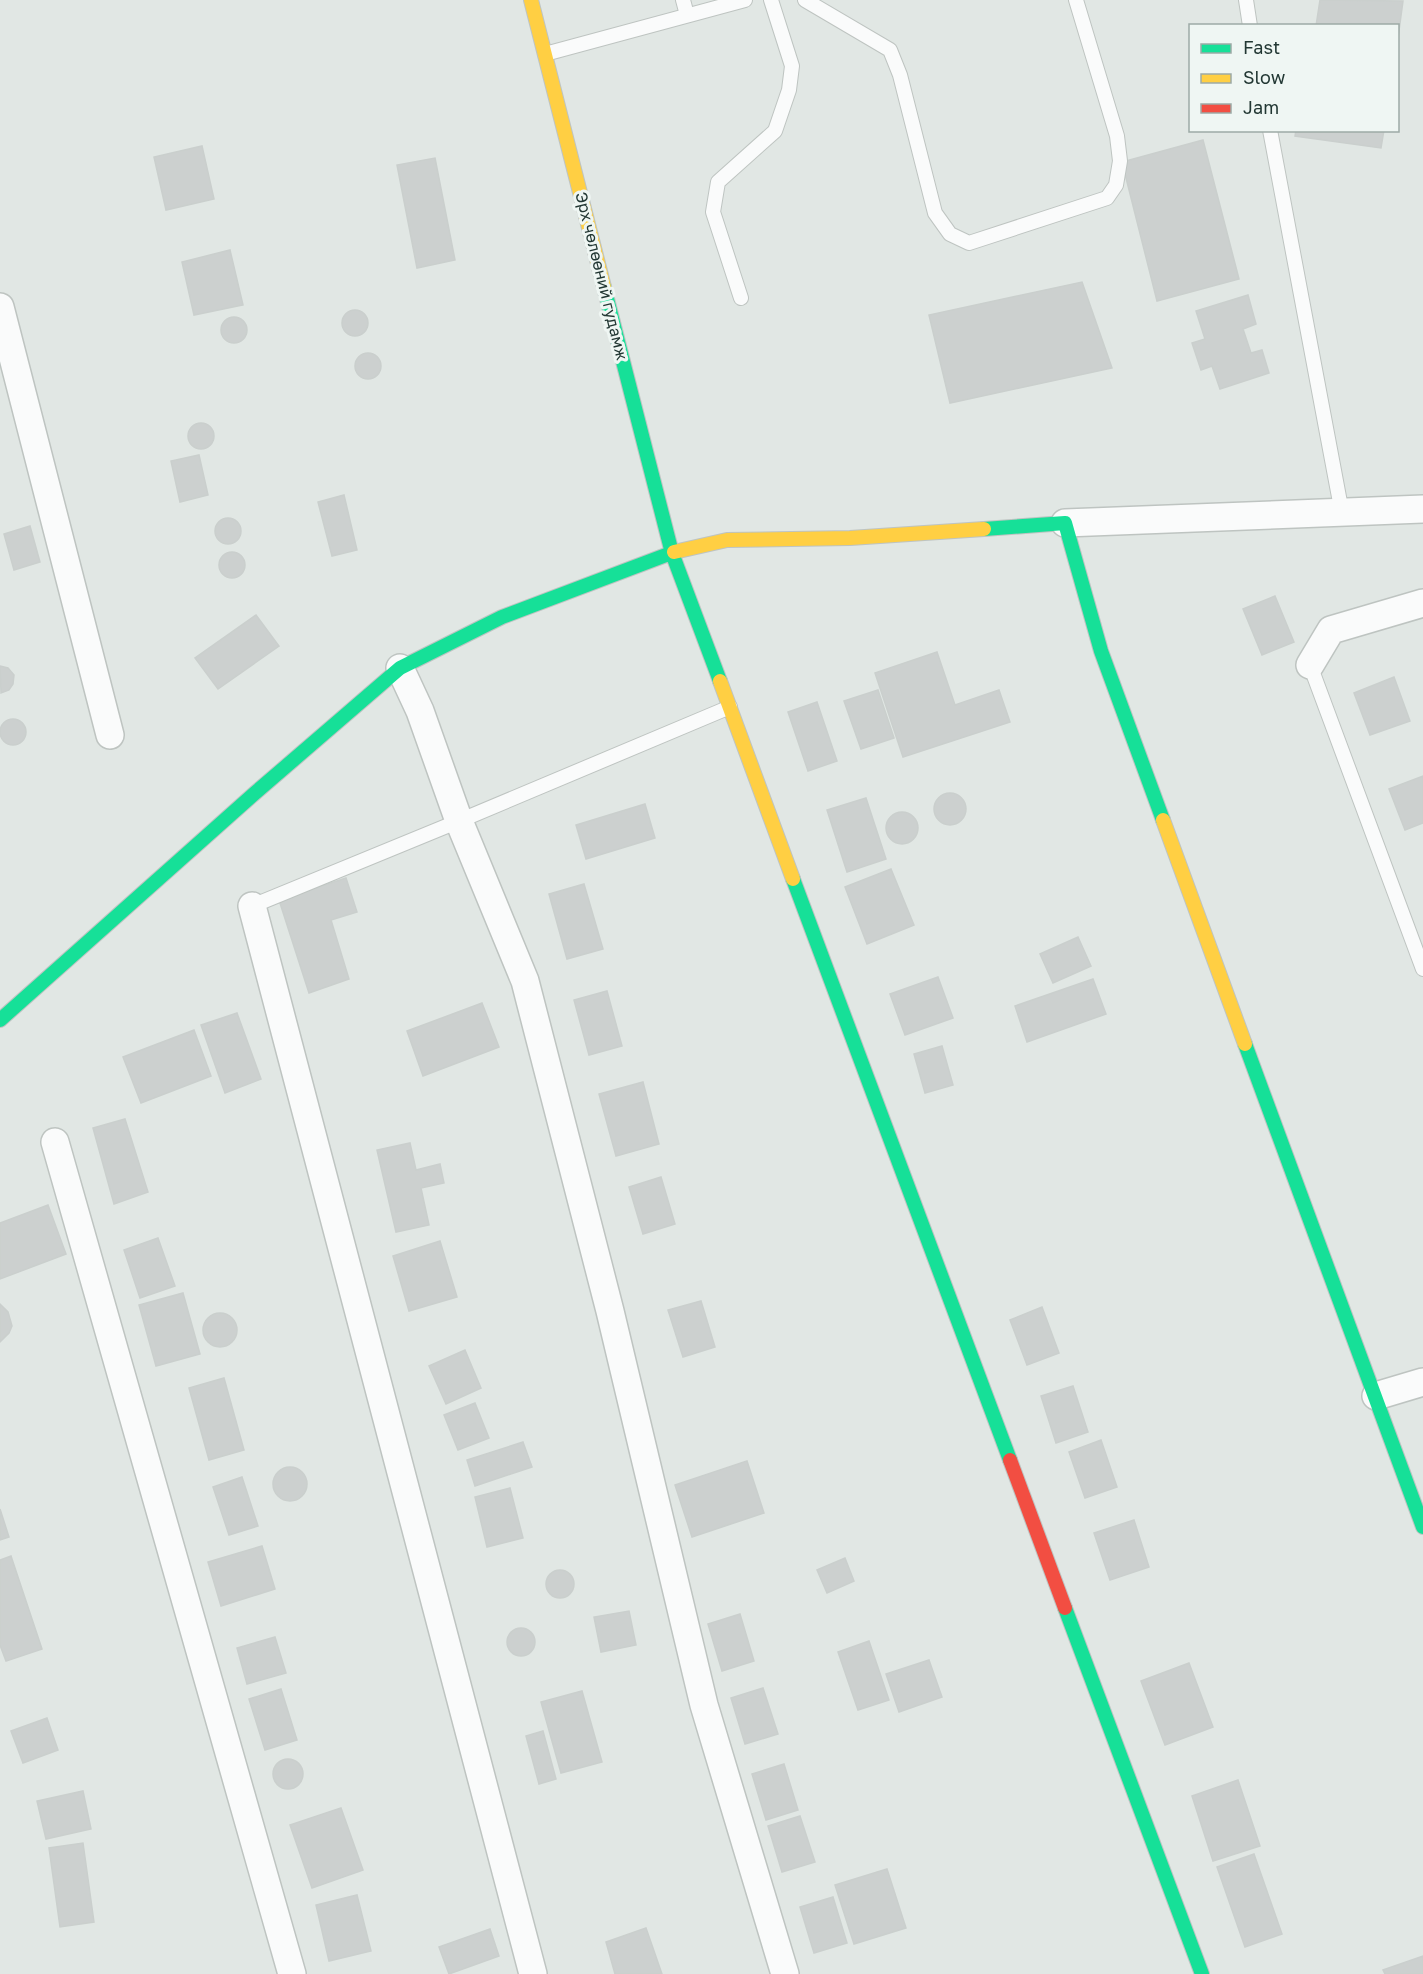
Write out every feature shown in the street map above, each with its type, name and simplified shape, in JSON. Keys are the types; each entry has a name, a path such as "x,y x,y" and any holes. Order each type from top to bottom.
{"street":[{"name":"Эрх чөлөөний гудамж","path":"531,0 672,553 1202,1974"},
{"path":"0,307 110,735"},
{"path":"0,1020 255,793 400,668 502,617 672,553 727,540 850,538 1065,523 1423,509"},
{"path":"1065,523 1101,651 1423,1527"},
{"path":"1310,664 1331,630 1423,603"},
{"path":"400,668 420,711 459,821 525,981 610,1311 704,1705 785,1974"},
{"path":"252,906 533,1974"},
{"path":"55,1142 292,1974"},
{"path":"1376,1396 1423,1382"}],"lane":[{"path":"683,0 687,15"},
{"path":"545,54 744,0"},
{"path":"741,298 713,212 718,182 775,131 789,90 792,66 771,0"},
{"path":"805,0 890,50 900,75 935,213 950,234 969,243 1107,198 1116,186 1120,161 1117,136 1076,0"},
{"path":"1246,0 1250,24"},
{"path":"1269,132 1342,513"},
{"path":"1310,664 1423,969"},
{"path":"252,906 730,707"}],"building":[{"path":"1320,0 1403,1 1399,31 1399,24 1316,24"},
{"path":"1296,132 1384,132 1381,148 1295,136"},
{"path":"1203,140 1239,279 1157,301 1122,162"},
{"path":"202,146 214,199 166,210 154,157"},
{"path":"435,158 455,260 417,268 397,165"},
{"path":"230,250 243,305 194,315 182,262"},
{"path":"1082,282 1112,368 950,403 929,315"},
{"path":"1248,295 1256,324 1243,329 1251,353 1262,350 1269,373 1220,389 1212,366 1201,370 1192,343 1205,339 1196,311"},
{"path":"355,310 364,314 368,323 364,332 355,336 346,332 342,323 346,314"},
{"path":"234,317 243,321 247,330 243,339 234,343 225,339 221,330 225,321"},
{"path":"368,353 377,357 381,366 377,375 368,379 359,375 355,366 359,357"},
{"path":"201,423 210,427 214,436 210,445 201,449 192,445 188,436 192,427"},
{"path":"199,455 208,495 180,502 171,461"},
{"path":"344,495 357,550 332,556 318,502"},
{"path":"228,518 237,522 241,531 237,540 228,544 219,540 215,531 219,522"},
{"path":"30,526 40,562 14,570 4,534"},
{"path":"232,552 241,556 245,565 241,574 232,578 223,574 219,565 223,556"},
{"path":"1275,596 1294,642 1262,655 1243,609"},
{"path":"256,615 279,646 218,689 195,658"},
{"path":"937,652 955,705 999,690 1010,722 903,757 875,673"},
{"path":"0,666 8,668 14,675 13,684 9,690 1,693"},
{"path":"1394,677 1410,721 1370,735 1354,693"},
{"path":"878,690 894,738 861,749 844,701"},
{"path":"817,702 837,761 808,771 788,712"},
{"path":"13,719 22,723 26,732 22,741 13,745 4,741 0,732 4,723"},
{"path":"1423,776 1423,823 1405,830 1389,789"},
{"path":"950,793 962,797 966,809 962,821 950,825 938,821 934,809 938,797"},
{"path":"866,798 886,859 847,872 827,810"},
{"path":"645,804 655,838 586,859 576,825"},
{"path":"902,812 914,816 918,828 914,840 902,844 890,840 886,828 890,816"},
{"path":"891,869 914,925 867,944 845,887"},
{"path":"346,878 357,912 331,920 349,979 309,993 279,900"},
{"path":"584,884 603,949 567,959 549,894"},
{"path":"1078,937 1091,966 1053,983 1040,954"},
{"path":"938,977 953,1018 905,1035 890,994"},
{"path":"1093,979 1106,1014 1027,1042 1015,1006"},
{"path":"607,991 622,1046 589,1055 574,1000"},
{"path":"482,1003 499,1047 423,1076 407,1031"},
{"path":"237,1013 261,1079 225,1093 201,1025"},
{"path":"194,1030 211,1076 141,1103 123,1057"},
{"path":"942,1046 953,1085 925,1093 914,1054"},
{"path":"643,1082 659,1144 616,1156 599,1094"},
{"path":"125,1119 148,1192 114,1204 93,1128"},
{"path":"410,1143 416,1170 440,1164 444,1183 421,1188 429,1225 396,1232 377,1150"},
{"path":"661,1177 675,1224 643,1234 629,1187"},
{"path":"48,1205 66,1254 0,1279 0,1223"},
{"path":"158,1238 175,1286 140,1298 124,1250"},
{"path":"440,1241 457,1297 409,1311 393,1256"},
{"path":"183,1293 200,1354 156,1366 139,1305"},
{"path":"701,1301 715,1347 683,1357 668,1310"},
{"path":"0,1304 8,1312 12,1326 0,1342"},
{"path":"1042,1307 1059,1353 1027,1365 1010,1320"},
{"path":"220,1313 232,1318 237,1330 232,1342 220,1347 208,1342 203,1330 208,1318"},
{"path":"465,1350 481,1388 446,1404 429,1366"},
{"path":"224,1378 244,1450 209,1460 189,1388"},
{"path":"1073,1386 1088,1432 1056,1443 1041,1396"},
{"path":"475,1403 489,1438 458,1450 444,1415"},
{"path":"1101,1440 1117,1487 1085,1498 1069,1452"},
{"path":"523,1442 532,1467 475,1486 467,1460"},
{"path":"747,1461 764,1513 692,1537 675,1485"},
{"path":"290,1467 302,1472 307,1484 302,1496 290,1501 278,1496 273,1484 278,1472"},
{"path":"242,1477 258,1526 229,1535 213,1487"},
{"path":"510,1488 523,1538 487,1547 475,1497"},
{"path":"0,1509 9,1537 0,1540"},
{"path":"1134,1520 1149,1567 1110,1580 1094,1533"},
{"path":"262,1546 275,1589 221,1606 208,1562"},
{"path":"11,1556 42,1649 6,1661 0,1645 0,1560"},
{"path":"845,1558 854,1581 827,1593 817,1570"},
{"path":"560,1570 570,1574 574,1584 570,1594 560,1598 550,1594 546,1584 550,1574"},
{"path":"629,1611 636,1645 601,1652 594,1617"},
{"path":"740,1614 754,1661 722,1671 708,1624"},
{"path":"521,1628 531,1632 535,1642 531,1652 521,1656 511,1652 507,1642 511,1632"},
{"path":"275,1637 286,1673 247,1684 237,1648"},
{"path":"869,1641 889,1700 858,1710 838,1652"},
{"path":"929,1660 942,1697 899,1712 886,1674"},
{"path":"1189,1663 1213,1727 1165,1745 1141,1681"},
{"path":"763,1688 778,1734 745,1744 731,1698"},
{"path":"281,1689 297,1740 265,1750 249,1699"},
{"path":"582,1691 602,1762 561,1773 541,1702"},
{"path":"47,1718 58,1750 23,1763 11,1731"},
{"path":"543,1731 556,1779 539,1784 526,1736"},
{"path":"288,1759 294,1760 302,1768 302,1780 294,1788 288,1789 282,1788 274,1780 273,1774 274,1768 282,1760"},
{"path":"784,1764 798,1810 766,1820 752,1774"},
{"path":"1238,1780 1260,1846 1213,1861 1192,1796"},
{"path":"83,1791 91,1829 46,1839 37,1801"},
{"path":"341,1808 363,1870 312,1888 290,1825"},
{"path":"800,1816 815,1862 782,1872 768,1826"},
{"path":"83,1843 94,1922 60,1927 49,1848"},
{"path":"1254,1854 1282,1934 1245,1947 1217,1867"},
{"path":"887,1869 906,1928 854,1944 835,1885"},
{"path":"357,1895 371,1951 329,1961 316,1905"},
{"path":"833,1897 847,1943 814,1953 800,1907"},
{"path":"646,1928 662,1974 615,1974 606,1942"},
{"path":"490,1929 499,1956 449,1974 439,1947"},
{"path":"1423,1956 1423,1974 1385,1974 1383,1970"}],"traffic: fast":[{"path":"604,287 672,553 720,681"},
{"path":"984,529 1065,523 1101,651 1163,820"},
{"path":"0,1020 255,793 400,668 502,617 674,552"},
{"path":"793,879 1010,1460"},
{"path":"1245,1044 1423,1527"},
{"path":"1065,1608 1202,1974"}],"traffic: slow":[{"path":"531,0 604,287"},
{"path":"674,552 727,540 850,538 984,529"},
{"path":"720,681 793,879"},
{"path":"1163,820 1245,1044"}],"traffic: jam":[{"path":"1010,1460 1065,1608"}]}
